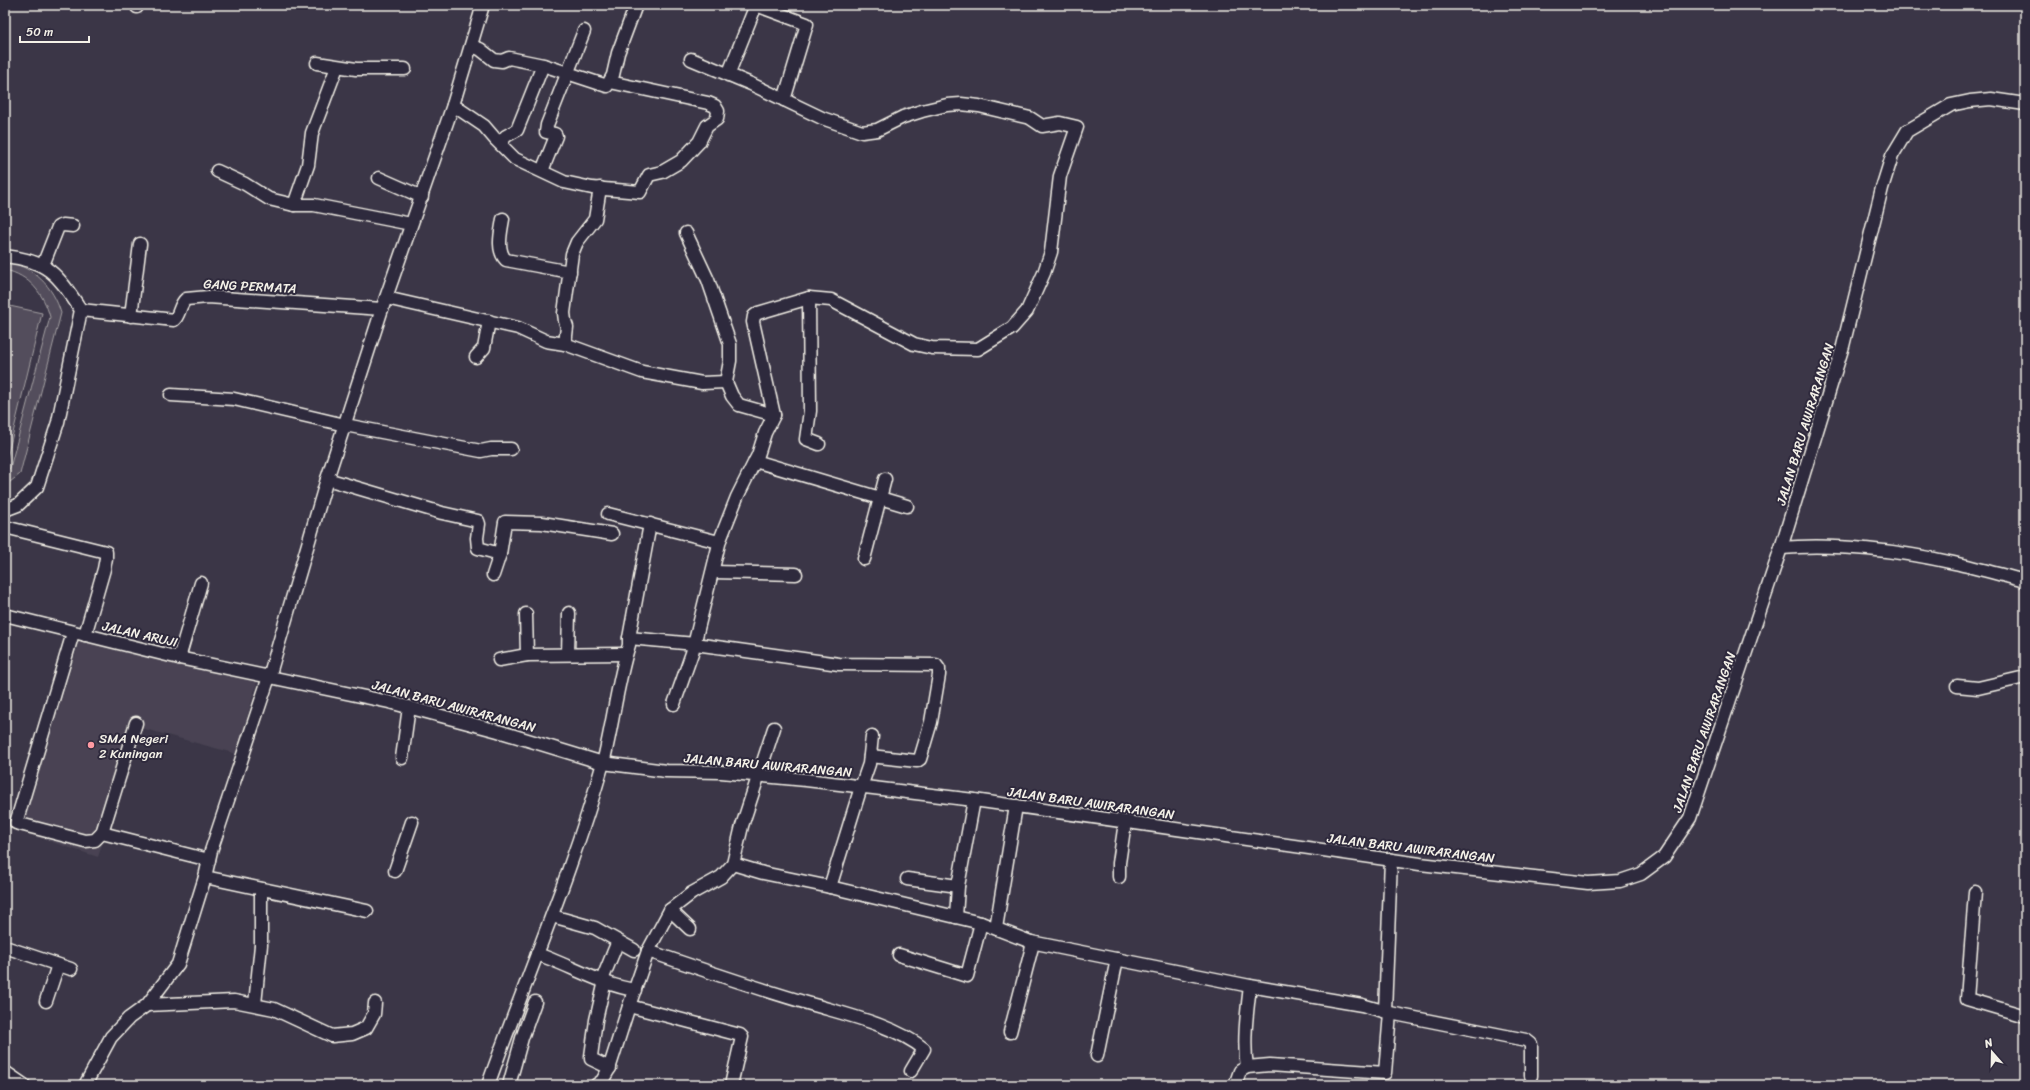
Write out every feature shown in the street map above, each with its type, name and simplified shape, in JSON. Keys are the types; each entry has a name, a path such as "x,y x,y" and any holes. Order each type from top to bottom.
{"street":[{"path":"84,1085 111,1037 129,1018 147,1005 180,960 209,860 269,677 327,479 384,304 453,105 482,5"},
{"path":"471,46 480,49 488,57 494,60 502,61 510,58 542,65 607,86 610,82 618,53 636,5"},
{"path":"728,75 756,5 807,24 784,100"},
{"path":"542,171 551,153 556,136 555,134 546,132 547,125 584,30"},
{"path":"674,704 690,644 700,618 713,572 720,540 737,497 755,461 771,414 753,322 754,316 758,313 809,298 831,300 887,328 914,344 932,348 978,349 1012,328 1027,311 1044,273 1050,252 1060,176 1077,128 1065,124 1042,126 1030,118 979,106 947,105 903,117 877,130 862,132 822,118 692,59"},
{"path":"317,63 356,69 405,70"},
{"path":"500,143 506,136 517,130 542,65"},
{"path":"294,205 308,165 312,133 337,67"},
{"path":"453,105 484,126 516,159 564,182 600,188 640,192 649,175 662,172 690,154 699,142 706,126 717,118 718,111 715,106 708,103 610,82"},
{"name":"JALAN BARU AWIRARANGAN","path":"269,677 409,707 498,731 602,763 645,768 760,776 974,800 1390,860 1588,883 1620,881 1641,874 1664,857 1690,818 1781,548 1843,346 1882,188 1892,156 1907,131 1951,105 1991,99 2025,104"},
{"path":"217,171 245,184 269,200 294,205 314,206 411,224"},
{"path":"379,178 422,197"},
{"path":"565,344 567,327 564,313 572,254 577,242 595,219 600,188"},
{"path":"503,219 500,248 501,255 506,260 570,272"},
{"path":"43,265 58,227 63,225 73,226"},
{"path":"686,233 708,280 730,344 730,361 726,382 732,396 739,405 771,414"},
{"path":"131,316 140,244"},
{"path":"5,256 24,258 43,265 50,270 81,310 58,422 37,487 18,505 5,510"},
{"name":"GANG PERMATA","path":"81,310 174,320 186,299 208,297 384,304"},
{"path":"809,298 810,411 806,439 819,444"},
{"path":"384,304 489,321 518,328 546,341 565,344 642,372 702,383 726,382"},
{"path":"476,357 484,348 489,321"},
{"path":"171,394 234,399 345,425 481,451 491,449 511,449"},
{"path":"755,461 907,506"},
{"path":"327,479 442,513 478,521 478,548 500,554"},
{"path":"864,559 885,479"},
{"path":"608,514 715,540"},
{"path":"494,575 500,554 505,522 542,523 612,534"},
{"path":"488,1085 515,1036 542,955 561,918 602,763 629,645 650,524"},
{"path":"5,527 106,552 107,555 104,568 10,822 85,841 95,840 102,834 136,723"},
{"path":"1781,548 1811,545 1908,554 1954,563 2025,581"},
{"path":"713,572 796,574"},
{"path":"179,658 201,583"},
{"path":"568,654 569,613"},
{"path":"526,614 527,655"},
{"name":"JALAN ARUJI","path":"5,615 179,658 269,677"},
{"path":"629,638 690,644 840,664 936,665 939,669 939,675 931,722 920,759 917,761 870,756"},
{"path":"499,660 527,655 626,654"},
{"path":"1957,686 1978,688 2025,677"},
{"path":"402,758 409,707"},
{"path":"596,1085 602,1081 610,1068 629,1006 648,952 670,910 692,893 721,877 733,864 742,826 760,776 774,728"},
{"path":"830,887 870,756 872,736"},
{"path":"956,917 958,886 974,800"},
{"path":"996,928 1016,806"},
{"path":"395,871 412,822"},
{"path":"1120,877 1119,863 1125,822"},
{"path":"102,834 209,860"},
{"path":"1235,1085 1240,1071 1247,1067 1270,1065 1385,1073 1390,860"},
{"path":"733,864 763,873 830,887 981,923 1031,942 1250,986 1362,1005 1387,1012 1529,1041 1531,1044 1530,1076"},
{"path":"205,877 367,911"},
{"path":"907,879 958,886"},
{"path":"255,1004 261,945 261,889"},
{"path":"1975,892 1967,998 2025,1016"},
{"path":"670,910 690,929"},
{"path":"561,918 595,928 634,950"},
{"path":"899,955 967,976 981,923"},
{"path":"610,1068 591,1059 591,1056 604,980 618,941"},
{"path":"1010,1032 1032,947 1031,942"},
{"path":"5,947 71,969"},
{"path":"648,952 741,983 854,1017 892,1031 924,1050 911,1071"},
{"path":"542,955 573,970 635,990"},
{"path":"1097,1056 1117,959"},
{"path":"46,1001 58,965"},
{"path":"1247,1067 1247,1009 1250,986"},
{"path":"147,1005 234,1001 255,1004 274,1009 332,1036 352,1034 366,1028 374,1014 375,1003"},
{"path":"509,1085 515,1036 521,1018 535,1002"},
{"path":"629,1006 740,1035 742,1037 742,1041 731,1085"},
{"path":"5,1072 24,1085"}],"shaded area":[{"path":"5,261 25,268 41,279 53,294 61,313 20,474 5,486 5,472 10,468 50,317 44,301 39,293 21,276 5,270"},
{"path":"5,305 42,313 7,458 5,458"},
{"name":"SMA Negeri 2 Kuningan","path":"81,635 257,682 237,754 141,728 98,857 21,832"}],"place":[{"name":"SMA Negeri 2 Kuningan","path":"91,745"}]}
